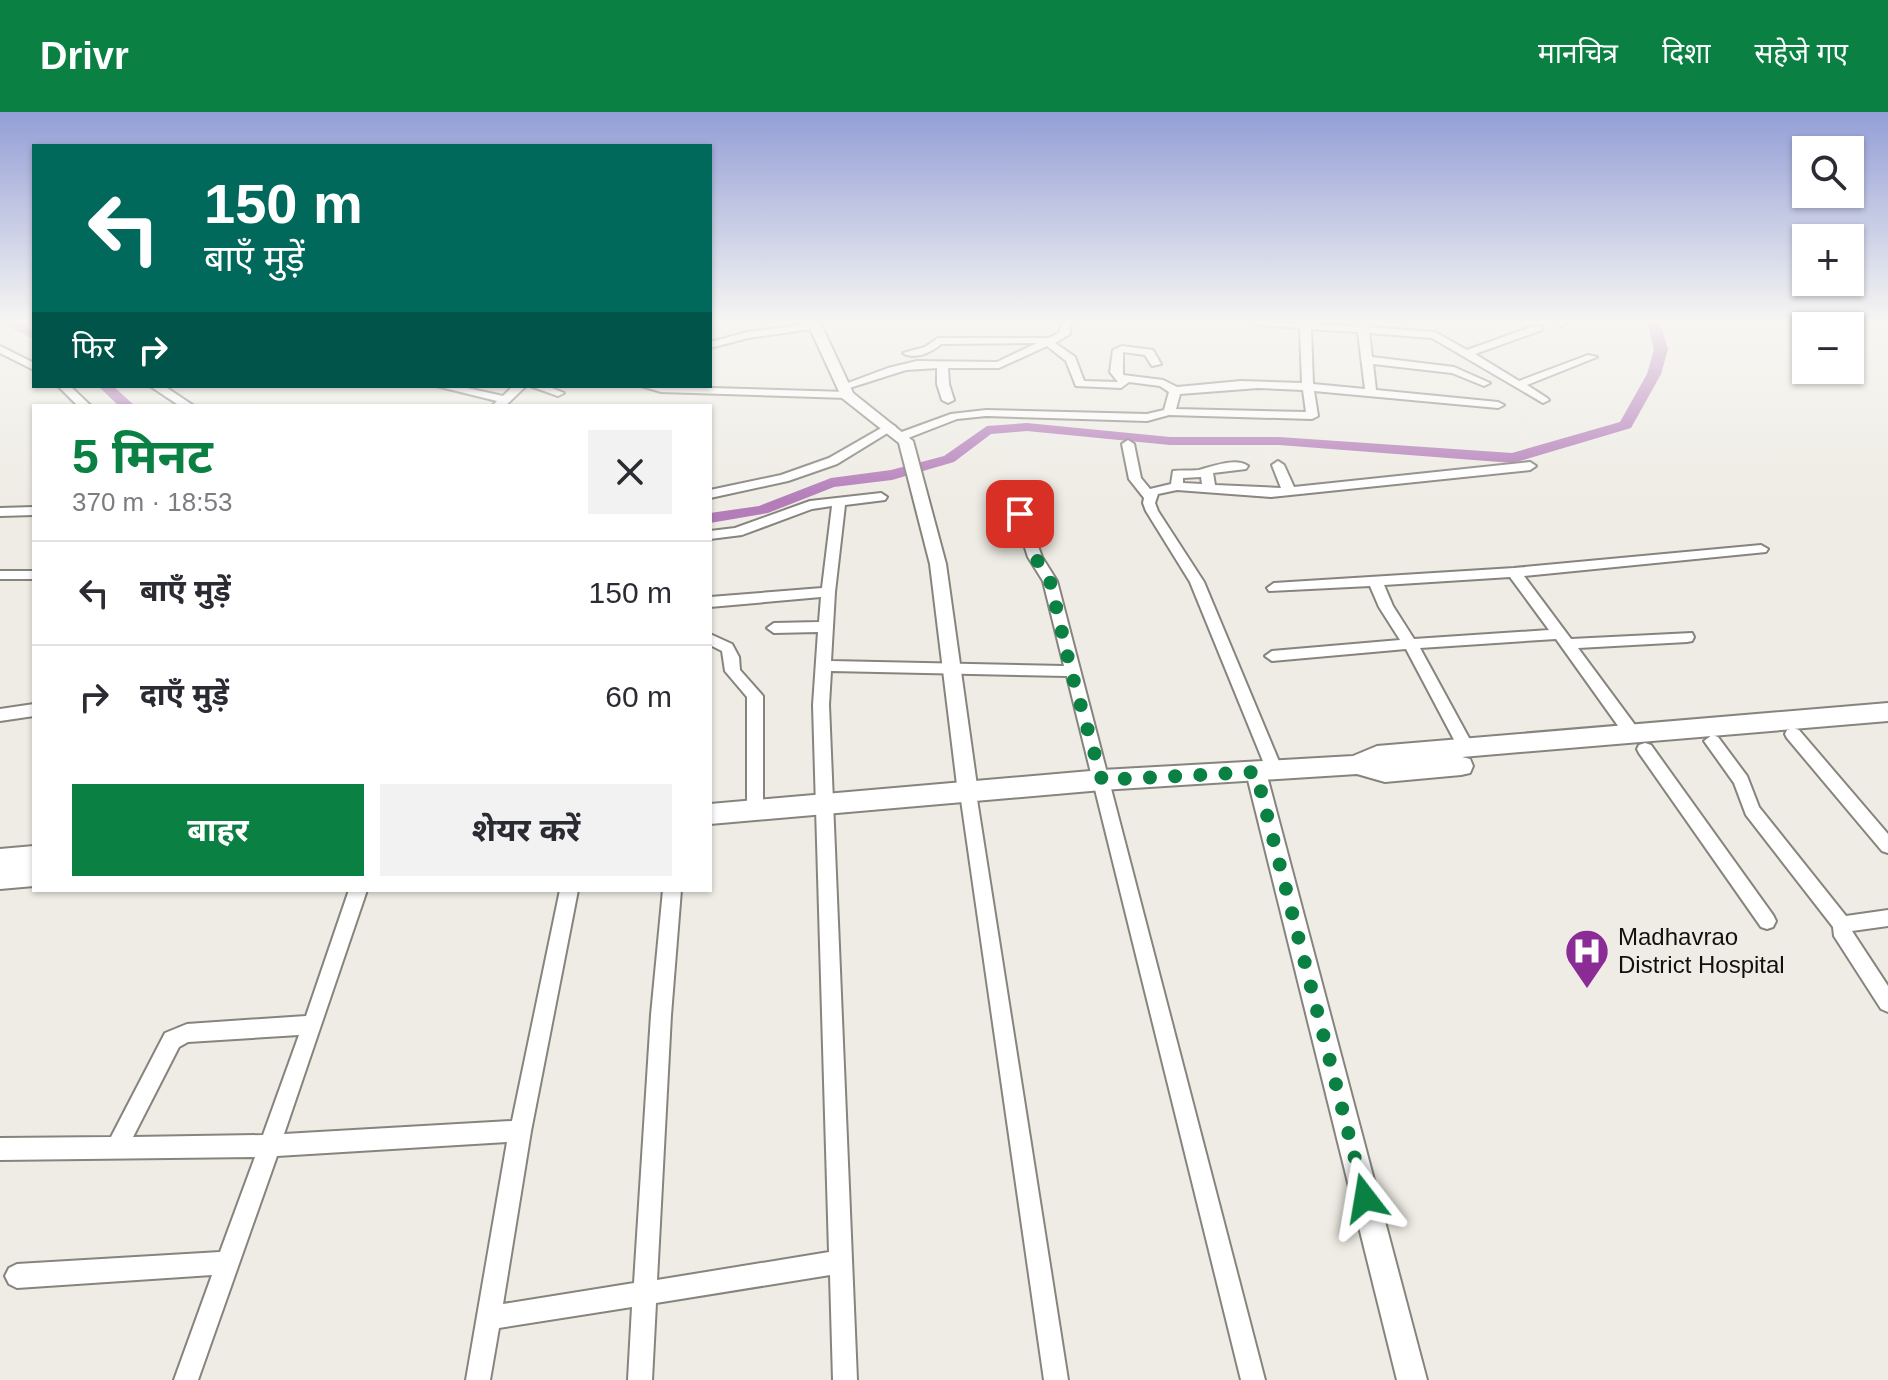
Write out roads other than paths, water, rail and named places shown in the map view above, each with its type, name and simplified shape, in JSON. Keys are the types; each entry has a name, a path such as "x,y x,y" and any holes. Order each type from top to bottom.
{"main road":[{"path":"712,814 1102,780 1357,765 1385,773 1888,712"},
{"path":"1357,765 1377,755 1639,741 1712,741 1888,727"},
{"path":"0,860 32,857"},
{"path":"0,878 32,875"}],"street":[{"path":"840,381 845,391 904,439 920,488 938,564 968,793 1056,1380"},
{"path":"697,388 845,391 868,381"},
{"path":"943,381 948,400"},
{"path":"1078,381 1116,386 1124,381"},
{"path":"1140,381 1163,383 1175,391 1218,383 1308,387 1498,405"},
{"path":"904,439 955,416 986,413 1147,418 1169,412 1312,416 1308,381"},
{"path":"1369,381 1371,392"},
{"path":"1479,381 1484,383"},
{"path":"1511,381 1543,400"},
{"path":"1517,385 1527,381"},
{"path":"66,388 83,404"},
{"path":"159,388 185,404"},
{"path":"449,388 500,403 518,388"},
{"path":"542,388 558,393"},
{"path":"1169,412 1175,391"},
{"path":"712,494 784,478 833,461 890,427"},
{"path":"1128,444 1135,479 1150,497 1152,511 1197,582 1265,771 1412,1380"},
{"path":"1278,465 1289,491"},
{"path":"1208,480 1217,467 1242,466"},
{"path":"1150,497 1153,492 1208,480 1244,493 1530,466"},
{"path":"712,535 737,532 810,505 881,497"},
{"path":"839,502 828,592 824,666 824,804 836,1045 845,1380"},
{"path":"0,512 32,511"},
{"path":"1020,514 1035,557 1050,581 1253,1380"},
{"path":"1274,588 1514,572 1761,549"},
{"path":"1514,572 1767,921"},
{"path":"0,575 32,575"},
{"path":"1375,581 1386,607 1410,644 1467,749"},
{"path":"712,602 828,592"},
{"path":"774,628 826,627"},
{"path":"1272,656 1410,644 1687,637"},
{"path":"712,640 727,648 732,657 733,671 755,696 755,810"},
{"path":"824,666 1071,671"},
{"path":"0,715 32,710"},
{"path":"1793,734 1888,846"},
{"path":"1712,741 1741,781 1752,810 1842,925 1841,930 1888,1003"},
{"path":"186,1380 357,892"},
{"path":"478,1380 520,1131 569,892"},
{"path":"640,1380 661,1015 672,892"},
{"path":"1842,925 1888,918"},
{"path":"117,1147 172,1040 187,1033 313,1025"},
{"path":"0,1149 270,1146 520,1131"},
{"path":"488,1318 841,1262"},
{"path":"17,1276 228,1263"}],"waterway":[{"path":"712,518 762,510 831,483 892,475 949,459 987,430 1027,427 1170,441 1279,441 1513,458 1626,425 1650,381"},
{"path":"107,388 126,404"}],"place":[{"name":"Madhavrao District Hospital","path":"1587,990"}]}
